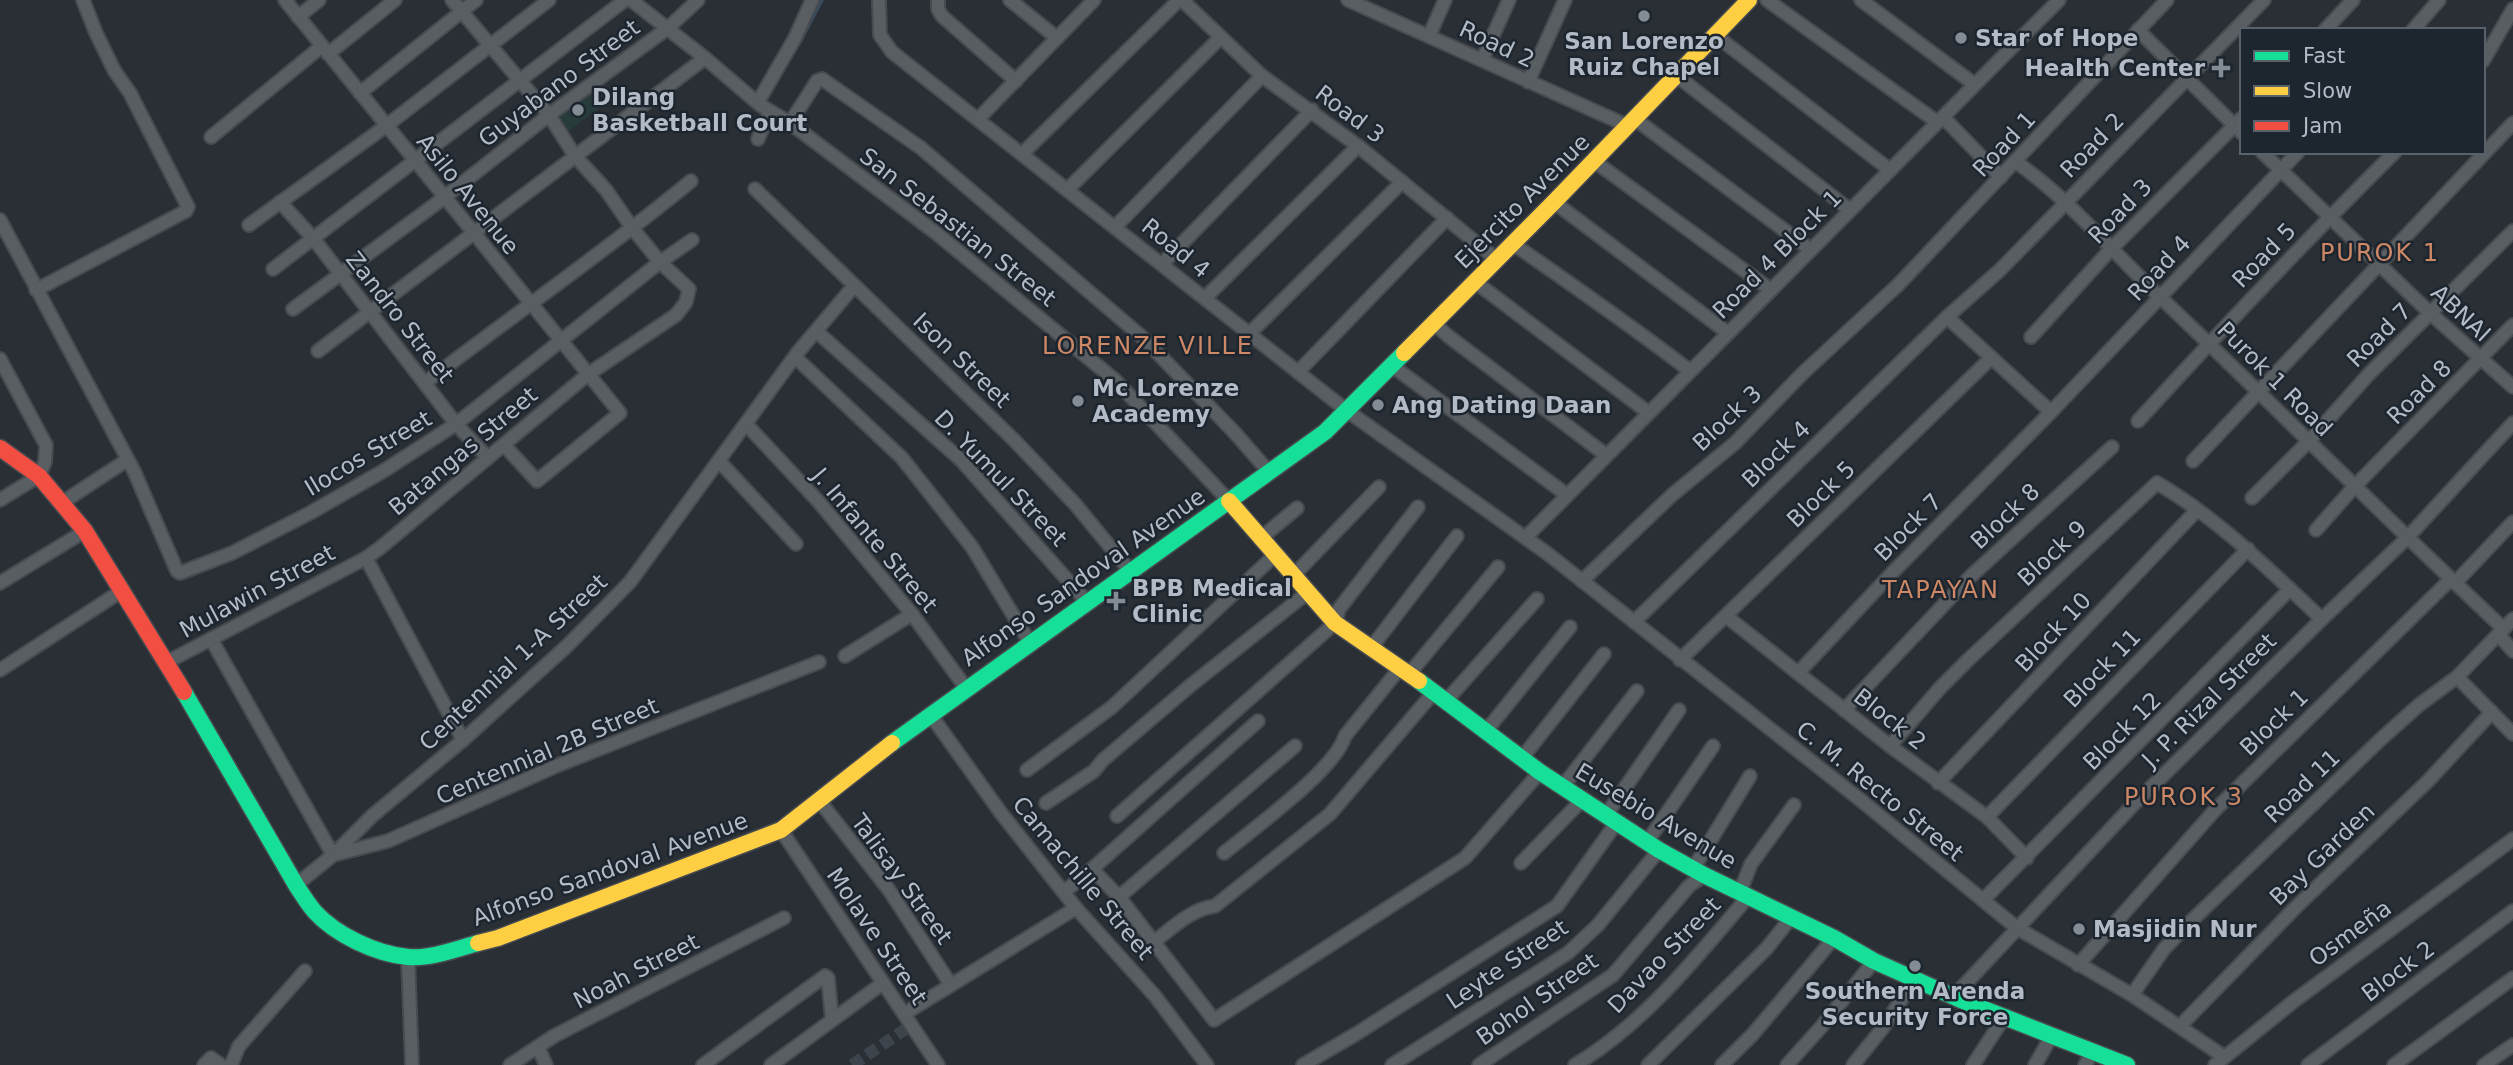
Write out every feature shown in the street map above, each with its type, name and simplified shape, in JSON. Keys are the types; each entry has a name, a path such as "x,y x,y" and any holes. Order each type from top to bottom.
{"main road":[{"name":"Ejercito Avenue","path":"1325,432 1555,202 1749,0"},
{"name":"Alfonso Sandoval Avenue","path":"0,448 39,477 85,531 124,590 296,886 315,912 332,928 372,948 408,957 434,954 498,939 781,830 930,714 1325,432"},
{"name":"Eusebio Avenue","path":"1229,501 1335,623 1440,696 1540,772 1653,846 1698,872 1834,938 1874,961 2005,1016 2089,1058 2127,1065"}],"street":[{"path":"36,290 186,211 188,207 130,93 114,70 83,0"},
{"name":"Asilo Avenue","path":"285,0 619,414 537,481 504,444"},
{"path":"298,17 319,0"},
{"path":"211,137 395,0"},
{"path":"452,0 549,115 575,156 606,190 660,262"},
{"path":"360,93 476,0"},
{"path":"249,225 386,126 549,0"},
{"path":"272,269 625,0"},
{"path":"631,0 772,112 758,139"},
{"name":"Guyabano Street","path":"293,309 668,28 698,0"},
{"path":"758,102 795,38 811,0"},
{"name":"Road 4","path":"879,0 880,35 892,52 1346,410 1526,537"},
{"path":"938,0 942,16 1016,81"},
{"path":"1010,0 1057,38"},
{"path":"979,118 1094,0"},
{"path":"1023,153 1180,0"},
{"name":"Road 3","path":"1180,0 1262,76 1312,110 1496,259"},
{"name":"Road 2","path":"1348,0 1528,82 1631,123 1811,250"},
{"path":"1376,13 1382,0"},
{"path":"1429,36 1445,0"},
{"path":"1482,60 1509,0"},
{"path":"1528,82 1566,0"},
{"path":"1767,0 1940,120 2001,177"},
{"path":"1861,0 1974,84"},
{"name":"Road 4 Block 1","path":"1526,537 2059,0"},
{"name":"Road 1","path":"1899,284 2167,0"},
{"name":"Road 2","path":"1947,317 2000,270 2264,0"},
{"path":"2327,28 2353,0"},
{"path":"2415,28 2439,0"},
{"path":"2485,57 2513,9"},
{"path":"2138,30 2185,78 2239,126"},
{"path":"1714,35 1890,170"},
{"path":"1068,189 1220,38"},
{"path":"318,351 705,58"},
{"path":"1115,227 1262,76"},
{"path":"1677,76 1850,210"},
{"path":"790,123 817,81 822,79 921,148 1142,337 1236,433 1269,472"},
{"path":"1162,264 1312,110"},
{"name":"San Sebastian Street","path":"772,112 936,233 1115,380 1229,501"},
{"path":"2485,152 2513,123"},
{"name":"Road 3","path":"2031,337 2111,249 2239,126"},
{"path":"1205,298 1358,146"},
{"name":"ABNAI","path":"2264,154 2377,264 2480,360 2513,387"},
{"name":"Road 4","path":"2051,412 2296,154"},
{"name":"Road 5","path":"2138,421 2329,217 2393,154"},
{"path":"2193,461 2483,154"},
{"path":"1594,161 1771,290"},
{"name":"Purok 1 Road","path":"2016,162 2066,203 2260,391 2354,487 2505,627 2513,652"},
{"path":"425,383 633,229 691,181"},
{"path":"1250,333 1402,182"},
{"name":"Ison Street","path":"755,189 1014,440 1075,504 1130,571"},
{"name":"Zandro Street","path":"279,202 313,238 456,424 488,458"},
{"path":"1555,202 1728,333"},
{"path":"1298,372 1447,218"},
{"path":"0,220 127,460 63,502"},
{"name":"Road 7","path":"2252,498 2309,442 2369,374 2513,231"},
{"name":"Ilocos Street","path":"127,460 152,509 177,571 180,573 232,553 385,470 456,424 691,240"},
{"path":"1512,243 1627,323 1690,371"},
{"name":"Batangas Street","path":"366,558 587,374 676,315 686,302 689,289 660,262"},
{"path":"1474,281 1649,413"},
{"name":"Block 3","path":"1582,581 1672,495 1735,443 1803,373 1899,284"},
{"name":"Centennial 1-A Street","path":"333,855 372,816 463,740 567,646 630,582 795,357 853,286"},
{"path":"1947,317 2051,412"},
{"name":"Block 4","path":"1634,622 1947,317"},
{"path":"1433,322 1606,456"},
{"name":"Road 8","path":"2316,530 2354,487 2513,325"},
{"name":"D. Yumul Street","path":"817,331 961,460 1087,602"},
{"path":"795,357 902,458 972,547 1030,643"},
{"name":"Block 5","path":"1680,660 1991,358"},
{"path":"0,359 4,377 46,445 45,462 39,477 0,500"},
{"path":"1391,365 1567,495"},
{"name":"Block 7","path":"1798,673 2051,412"},
{"name":"J. Infante Street","path":"746,424 818,501 912,614 966,688"},
{"name":"J. P. Rizal Street","path":"1954,996 2134,804 2407,538 2513,424"},
{"name":"Block 8","path":"1844,710 1971,576 2112,447"},
{"path":"719,461 796,544"},
{"name":"Block 9","path":"1889,746 1968,660 2157,483 2197,510"},
{"path":"1293,576 1379,487"},
{"path":"1117,817 1335,623 1339,609 1418,507"},
{"path":"1261,538 1297,508"},
{"path":"2197,510 2248,549 2322,619"},
{"name":"Block 10","path":"1938,783 2197,510"},
{"name":"Block 1","path":"2078,965 2215,810 2513,522"},
{"path":"0,583 85,531"},
{"path":"1371,648 1457,536"},
{"name":"C. M. Recto Street","path":"1526,537 1858,798 2017,928 2180,1026 2219,1061"},
{"name":"Block 11","path":"1987,817 2248,549"},
{"path":"1027,770 1112,707 1275,555"},
{"path":"366,558 463,740"},
{"name":"Mulawin Street","path":"167,662 366,558"},
{"path":"1224,853 1321,773 1343,744 1345,736 1498,567"},
{"name":"Block 12","path":"1983,900 2290,589"},
{"path":"0,670 124,590"},
{"path":"1046,803 1094,771 1103,760 1191,685 1307,593"},
{"path":"1154,942 1187,916 1215,905 1330,814 1440,696 1537,599"},
{"path":"845,656 912,614"},
{"name":"Block 2","path":"1726,616 1889,746 1987,817 2027,858"},
{"path":"1486,731 1570,627"},
{"name":"Road 11","path":"2132,995 2164,949 2195,918 2381,739 2419,705 2457,677 2505,627"},
{"path":"211,639 333,855"},
{"path":"1521,758 1604,654"},
{"name":"Centennial 2B Street","path":"296,886 333,855 388,841 556,766 819,662"},
{"path":"2457,677 2513,734"},
{"path":"1563,786 1637,691"},
{"path":"1303,1065 1557,906 1679,710"},
{"name":"Bay Garden","path":"2180,1026 2297,906 2428,781 2492,712"},
{"name":"Camachille Street","path":"930,714 1001,813 1076,908 1155,996 1207,1065"},
{"path":"1064,892 1258,721"},
{"path":"1119,897 1295,746"},
{"name":"Leyte Street","path":"1392,1065 1568,953 1598,925 1653,846 1713,747"},
{"path":"1092,869 1119,897 1214,1020 1465,859 1540,772"},
{"name":"Bohol Street","path":"1479,1065 1613,975 1689,886 1750,776"},
{"name":"Talisay Street","path":"818,799 889,890 951,985"},
{"path":"1521,863 1583,799"},
{"name":"Davao Street","path":"1575,1065 1597,1052 1658,999 1744,895 1751,864 1794,805"},
{"name":"Molave Street","path":"781,830 938,1065"},
{"name":"Osmeña","path":"2219,1061 2294,1001 2513,839"},
{"path":"904,1014 1076,908"},
{"name":"Block 2","path":"2308,1065 2513,911"},
{"name":"Noah Street","path":"510,1065 554,1036 784,918"},
{"path":"1648,1065 1766,949 1791,918"},
{"path":"1722,1065 1753,1034 1834,938"},
{"path":"408,957 412,1065"},
{"path":"1787,1065 1874,961"},
{"path":"231,1065 242,1042 267,1017 305,971"},
{"path":"703,1065 825,976 828,978 832,1020"},
{"path":"2394,1065 2513,978"},
{"path":"1853,1065 1882,1029 1914,979"},
{"path":"771,1065 883,983"},
{"path":"1973,1065 2005,1016"},
{"path":"2035,1065 2051,1037"},
{"path":"2484,1065 2513,1045"},
{"path":"538,1047 546,1065"}],"green space":[{"name":"Dilang Basketball Court","path":"589,87 603,105 566,133 553,115"}],"waterway":[{"path":"798,44 821,0"}],"tunnel":[{"path":"852,1065 907,1028"}],"traffic: fast":[{"path":"892,743 1325,432 1404,353"},
{"path":"1419,681 1540,772 1659,850 1704,875 1834,938 1874,961 1961,1000 2127,1065"},
{"path":"184,692 296,885 312,909 324,920 345,936 370,948 408,957 434,955 478,943"}],"traffic: slow":[{"path":"1404,353 1749,0"},
{"path":"1229,501 1335,623 1419,681"},
{"path":"478,943 498,938 781,830 892,743"}],"traffic: jam":[{"path":"0,448 39,476 85,531 184,692"}],"place":[{"name":"San Lorenzo Ruiz Chapel","path":"1644,16"},
{"name":"Star of Hope","path":"1961,38"},
{"name":"Health Center","path":"2221,68"},
{"name":"Dilang Basketball Court","path":"578,110"},
{"name":"Mc Lorenze Academy","path":"1078,401"},
{"name":"Ang Dating Daan","path":"1378,405"},
{"name":"BPB Medical Clinic","path":"1116,601"},
{"name":"Masjidin Nur","path":"2079,929"},
{"name":"Southern Arenda Security Force","path":"1915,966"}],"district":[{"name":"PUROK 1","path":"2380,253"},
{"name":"LORENZE VILLE","path":"1148,346"},
{"name":"TAPAYAN","path":"1941,590"},
{"name":"PUROK 3","path":"2184,797"}]}
